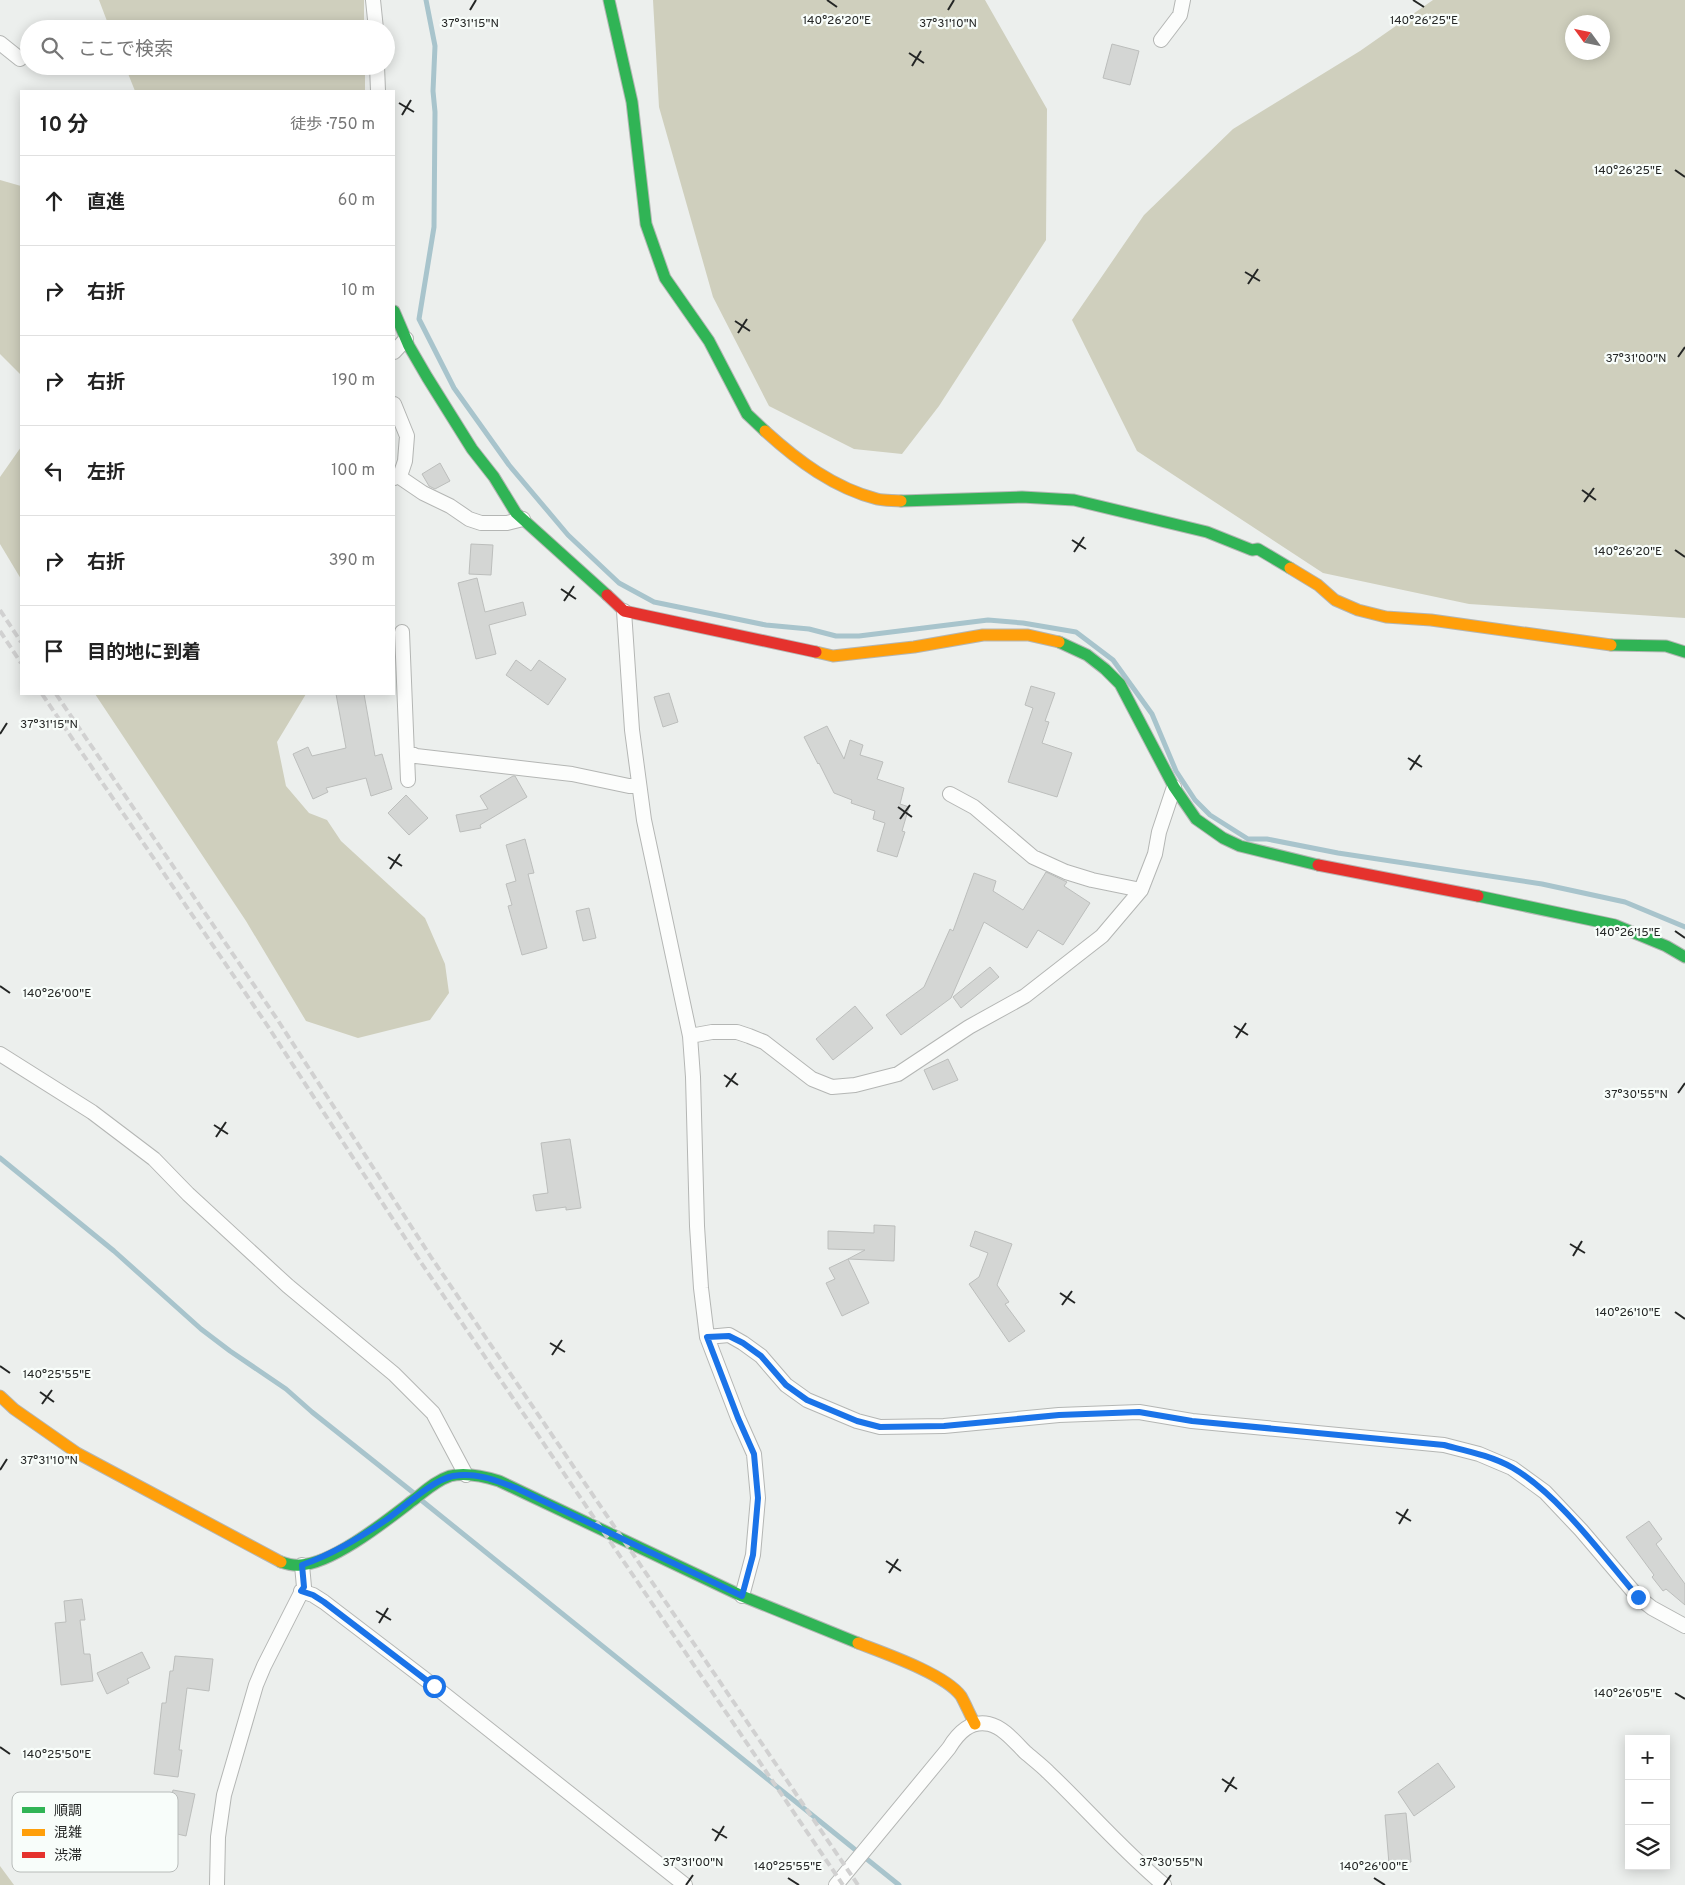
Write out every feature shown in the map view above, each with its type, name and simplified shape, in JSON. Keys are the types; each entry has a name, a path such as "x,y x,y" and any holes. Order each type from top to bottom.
{"street":[{"path":"373,0 375,20"},
{"path":"609,0 632,102 646,224 665,278 709,341 747,414 787,451 828,480 878,499 1022,497 1074,500 1207,532 1252,550 1258,549 1318,585 1335,600 1358,610 1386,617 1431,620 1621,646 1666,646 1685,652"},
{"path":"1161,40 1180,15 1183,0"},
{"path":"0,43 20,60"},
{"path":"377,75 378,90"},
{"path":"395,313 426,377 472,449 494,477 516,513 624,611 833,656 914,647 983,635 1028,635 1060,642 1088,655 1105,668 1120,684 1174,787 1196,819 1224,838 1240,846 1290,859 1445,891 1501,900 1615,925 1685,956"},
{"path":"395,351 406,339"},
{"path":"395,406 407,436 405,461 401,473 396,477 450,506 469,519 481,522 507,523 523,519"},
{"path":"624,611 632,730 644,820 690,1036 697,1226 701,1288 707,1337 754,1454 758,1498 757,1517 753,1555 742,1596"},
{"path":"402,632 408,780"},
{"path":"408,752 416,756 572,774 628,786 639,786"},
{"path":"690,1036 712,1032 737,1032 749,1036 764,1042 812,1079 832,1087 855,1085 898,1074 969,1027 1025,996 1102,936 1141,890 1155,854 1159,832 1174,787"},
{"path":"950,794 974,807 1033,858 1092,880 1141,890"},
{"path":"0,1054 92,1112 154,1159 188,1194 288,1286 394,1374 433,1413 466,1475"},
{"path":"707,1337 729,1336 736,1339 754,1349 786,1385 807,1400 857,1421 880,1427 944,1426 1059,1415 1139,1412 1192,1421 1444,1445 1479,1454 1512,1468 1545,1492 1582,1530 1638,1597 1652,1608 1685,1626"},
{"path":"0,1396 77,1453 277,1561 302,1565 328,1556 355,1541 428,1488 450,1476 480,1475 516,1488 742,1596 916,1666 942,1680 960,1695 975,1724"},
{"path":"216,1885 218,1837 224,1795 245,1718 264,1666 304,1587 302,1565"},
{"path":"301,1591 313,1595 324,1602 434,1686 685,1885"},
{"path":"836,1885 949,1748 957,1735 967,1727 975,1724 995,1726 1013,1740 1049,1772 1094,1819 1164,1885"}],"green space":[{"path":"99,0 364,0 364,20 107,20"},
{"path":"653,0 985,0 1047,109 1046,240 939,406 902,454 854,449 769,406 713,297 659,107"},
{"path":"1433,0 1685,0 1685,618 1469,604 1323,573 1137,451 1072,320 1144,215 1233,129 1360,51"},
{"path":"129,75 365,75 365,90 135,90"},
{"path":"0,180 20,186 20,374 0,354"},
{"path":"20,448 20,577 0,544 0,477"},
{"path":"96,695 305,695 277,742 286,786 309,813 327,820 341,841 425,918 445,964 449,993 430,1020 358,1038 306,1021 246,921"},
{"path":"0,1866 14,1885 0,1885"}],"building":[{"path":"1112,44 1139,51 1130,85 1103,78"},
{"path":"440,463 450,481 435,489 429,486 422,474"},
{"path":"471,544 493,545 491,575 469,574"},
{"path":"477,578 485,612 523,602 526,615 489,625 496,654 476,659 458,583"},
{"path":"516,660 531,671 539,660 566,679 548,705 506,675"},
{"path":"1031,686 1055,693 1045,721 1049,722 1042,743 1072,753 1057,797 1008,782 1033,708 1025,705"},
{"path":"669,693 678,722 663,727 654,697"},
{"path":"336,695 364,695 375,756 382,754 392,789 371,796 366,778 326,788 328,792 313,799 293,754 308,747 312,756 346,748"},
{"path":"827,726 844,759 850,740 863,745 860,755 883,762 877,779 904,788 900,804 909,807 902,831 905,832 897,857 877,851 885,823 873,819 875,811 851,803 852,800 834,793 818,764 804,737"},
{"path":"515,776 527,797 480,825 481,828 460,832 456,815 488,809 480,796"},
{"path":"406,795 428,818 409,835 388,813"},
{"path":"525,839 534,873 528,874 547,948 522,955 508,906 512,905 506,884 516,881 506,845"},
{"path":"1046,872 1067,882 1064,886 1090,903 1063,945 1038,930 1027,948 984,922 951,998 901,1035 886,1015 924,987 950,929 953,931 974,873 996,881 993,891 1023,910"},
{"path":"589,908 596,938 583,941 576,911"},
{"path":"990,967 999,977 961,1008 953,997"},
{"path":"855,1006 873,1028 833,1060 816,1039"},
{"path":"948,1059 958,1080 933,1090 924,1070"},
{"path":"570,1139 581,1208 566,1210 566,1207 536,1211 533,1195 548,1193 541,1143"},
{"path":"874,1225 895,1226 894,1261 848,1259 865,1250 828,1249 828,1231 874,1233"},
{"path":"975,1231 1012,1244 997,1285 1009,1302 1005,1304 1025,1331 1009,1342 969,1284 979,1277 988,1253 970,1246"},
{"path":"848,1259 869,1303 842,1316 826,1283 835,1279 829,1268"},
{"path":"1649,1521 1662,1539 1656,1544 1685,1584 1685,1605 1666,1589 1663,1591 1652,1577 1654,1575 1626,1537"},
{"path":"82,1599 85,1620 80,1620 84,1654 90,1654 93,1681 61,1685 55,1623 66,1622 64,1601"},
{"path":"142,1652 150,1668 127,1679 129,1683 107,1694 97,1673"},
{"path":"175,1656 213,1659 209,1691 187,1688 179,1750 182,1750 178,1777 154,1774 162,1703 166,1703 170,1671 173,1671"},
{"path":"1438,1763 1455,1787 1414,1816 1398,1792"},
{"path":"173,1790 195,1794 186,1836 178,1834 178,1792 173,1792"},
{"path":"1406,1813 1411,1862 1389,1864 1385,1815"}],"waterway":[{"path":"426,0 435,46 433,91 435,112 434,227 419,319 454,388 509,465 568,535 619,583 654,602 766,625 809,629 836,636 859,636 988,620 1023,623 1076,632 1113,660 1152,714 1176,771 1195,800 1210,815 1248,839 1267,839 1338,853 1542,884 1625,902 1685,927"},
{"path":"0,1158 114,1251 201,1329 286,1389 415,1494"},
{"path":"421,1500 899,1885"}],"railway":[{"path":"0,610 20,640"},
{"path":"0,631 20,661"},
{"path":"43,695 267,1025 422,1264 843,1885"},
{"path":"57,695 277,1019 431,1257 858,1885"}],"traffic: fast":[{"path":"609,0 632,102 646,224 665,278 709,341 747,414 765,431"},
{"path":"395,313 409,346 427,377 472,449 494,477 516,513 607,595"},
{"path":"901,501 1022,497 1074,500 1207,532 1252,550 1258,549 1290,568"},
{"path":"1059,642 1087,655 1120,684 1174,787 1196,819 1223,838 1240,846 1318,865"},
{"path":"1611,645 1666,646 1685,652"},
{"path":"1478,896 1615,925 1666,946 1685,957"},
{"path":"281,1562 292,1565 313,1563 343,1550 374,1530 439,1481 450,1476 474,1475 499,1481 742,1596 858,1643"}],"traffic: slow":[{"path":"765,431 790,453 831,481 877,499 901,501"},
{"path":"1290,568 1318,585 1335,600 1358,610 1386,617 1431,620 1611,645"},
{"path":"816,652 833,656 914,647 983,635 1028,635 1059,642"},
{"path":"0,1396 14,1409 77,1453 281,1562"},
{"path":"858,1643 898,1658 942,1680 961,1696 975,1724"}],"traffic: jam":[{"path":"607,595 624,611 816,652"},
{"path":"1318,865 1478,896"}],"route":[{"path":"434,1686 324,1602 313,1595 301,1591 304,1587 302,1565 328,1556 355,1541 428,1488 450,1476 480,1475 516,1488 742,1596 753,1555 758,1498 754,1454 707,1337 729,1336 743,1343 754,1349 786,1385 807,1400 857,1421 880,1427 944,1426 1059,1415 1139,1412 1192,1421 1444,1445 1479,1454 1512,1468 1545,1492 1582,1530 1638,1597"}]}
